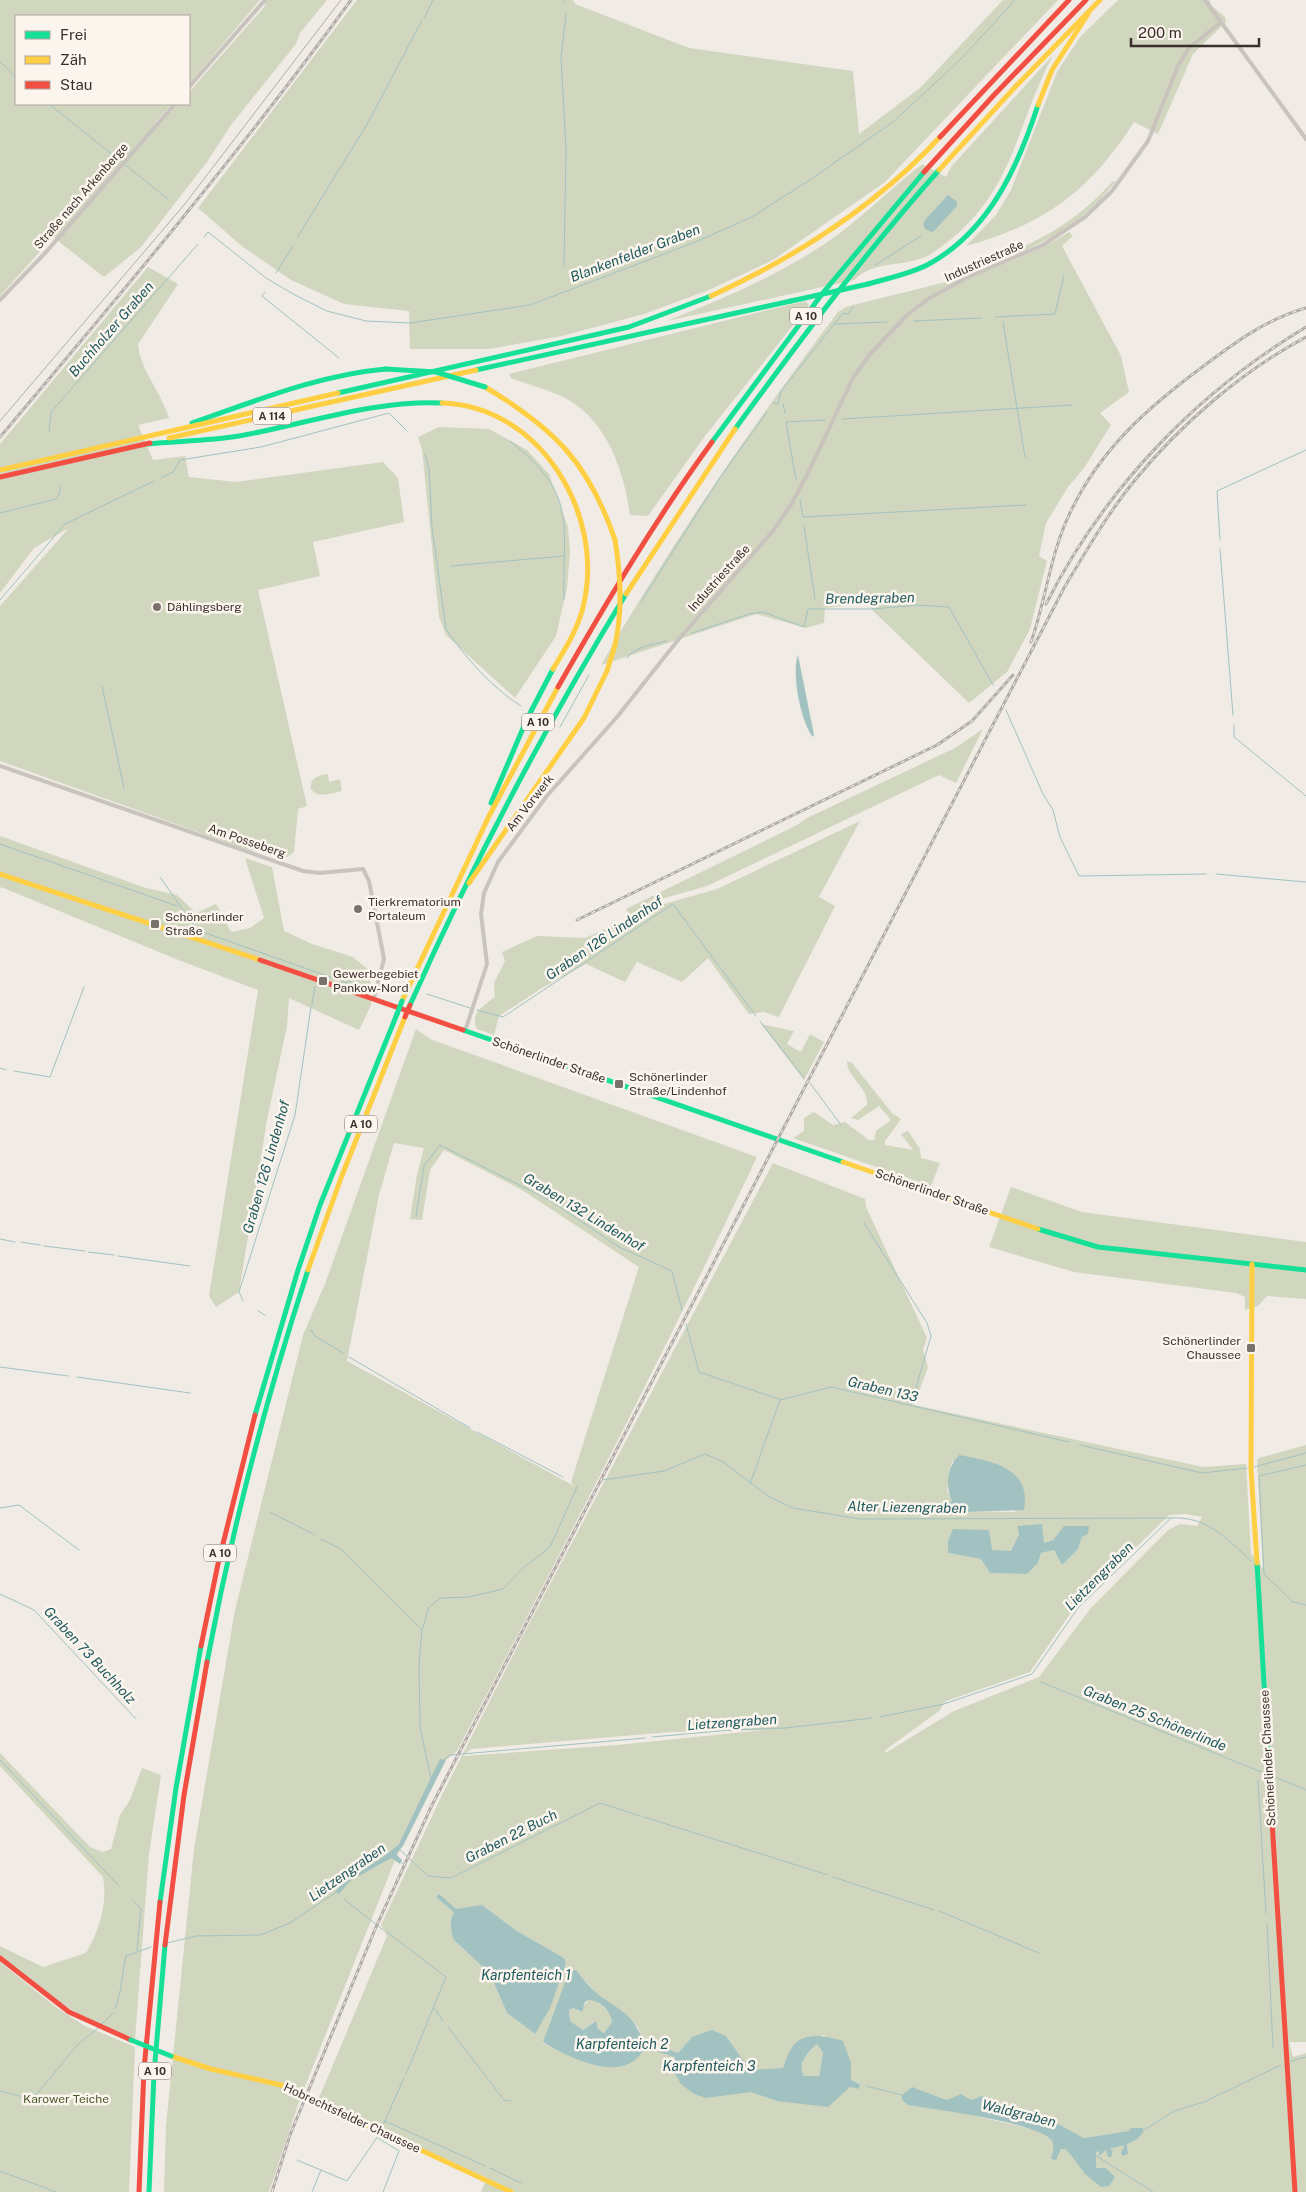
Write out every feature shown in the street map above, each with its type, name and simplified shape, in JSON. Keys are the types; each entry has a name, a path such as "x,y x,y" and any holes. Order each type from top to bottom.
{"main road":[{"name":"A 114","path":"0,470 629,327 676,312 746,282 785,261 841,225 914,163 1069,0"},
{"name":"A 10","path":"139,2192 154,1952 173,1801 192,1690 238,1478 299,1268 335,1167 396,1014 482,829 544,711 653,527 758,378 836,278 934,160 1010,77 1086,0"},
{"name":"A 10","path":"149,2192 157,2022 165,1939 181,1814 202,1678 227,1561 276,1370 321,1233 354,1142 410,1005 461,891 557,709 604,627 695,485 745,413 849,277 911,202 995,106 1100,0"},
{"name":"A 114","path":"0,477 868,284 908,273 931,263 966,236 983,219 997,200 1013,170 1048,78 1061,54 1083,26 1089,11"},
{"path":"172,431 236,406 350,372 386,369 436,372 485,387 526,411 567,448 586,471 602,502 615,540 620,569 621,599 619,629 615,645 600,691 570,742 461,891"},
{"path":"147,444 238,436 391,403 430,400 456,403 500,418 519,430 552,461 571,492 582,520 588,558 584,604 575,630 528,718 482,829"},
{"name":"Schönerlinder Straße","path":"0,874 165,927 374,998 1072,1241 1098,1247 1306,1270"},
{"name":"Schönerlinder Chaussee","path":"1252,1264 1251,1469 1294,2192"},
{"name":"Hobrechtsfelder Chaussee","path":"0,1958 54,2002 100,2026 171,2056 211,2069 281,2085 511,2192"}],"street":[{"path":"190,86 265,0"},
{"path":"1205,0 1306,138"},
{"name":"Industriestraße","path":"692,623 750,559 792,503 853,378 888,334 907,315 928,299 968,277 1043,245 1085,217 1112,191 1148,142 1184,55 1220,22"},
{"name":"Straße nach Arkenberge","path":"0,300 119,169 173,105"},
{"name":"Am Vorwerk","path":"465,1030 487,964 481,914 484,893 490,876 546,797 617,717 692,623"},
{"name":"Am Posseberg","path":"0,766 303,870 320,874 363,869 369,882 384,959 374,998"}],"green space":[{"path":"0,0 260,0 190,83 190,15 15,15 15,105 171,105 155,123 158,125 177,105 190,105 190,91 265,6 264,0 327,0 300,33 296,44 231,125 207,162 141,247 104,277 53,237 0,296"},
{"path":"357,0 573,0 575,4 689,48 853,71 859,134 920,88 1003,0 1058,0 885,182 773,260 709,290 644,314 562,336 489,349 410,349 409,311 344,304 291,280 243,247 198,208"},
{"path":"1118,0 1209,0 1212,6 1225,17 1226,22 1193,54 1158,134 1134,122 1101,167 1083,186 1063,202 1019,227 966,246 996,215 1011,190 1057,72 1080,37"},
{"path":"1053,55 1039,84 1009,162 996,186 981,209 961,231 934,252 915,260 872,269 854,280 667,321 756,283 799,260 840,233 922,164 946,177 951,167"},
{"path":"1113,181 1116,181 1101,198 1068,227 1031,248 969,270 968,266 1017,249 1062,226 1089,205"},
{"path":"1069,232 1073,236 1062,246 1121,356 1129,392 1100,413 1111,425 1084,468 1068,487 1046,523 1039,556 1047,561 1030,629 1007,672 969,703 866,604 825,608 824,623 806,628 756,614 601,665 656,574 714,485 838,312 846,307 932,286 989,269 1017,259"},
{"path":"148,267 178,284 138,344 142,362 169,418 138,425 153,460 185,456 189,477 236,482 383,462 398,478 404,522 313,542 320,576 258,590 307,806 298,809 294,852 286,858 243,848 0,761 0,606 69,528 34,548 0,593 0,444"},
{"path":"805,301 809,305 705,436 648,516 630,515 623,480 610,445 589,416 575,404 559,395 511,378 509,374"},
{"path":"439,427 489,429 527,450 549,474 568,527 570,552 567,588 556,636 515,698 446,635 439,617 422,449 418,437"},
{"path":"983,729 956,783 939,775 707,886 658,900 633,919 637,923 664,904 717,889 860,821 819,897 835,906 779,1017 764,1012 749,1014 708,958 682,982 637,962 625,982 586,964 542,988 499,1016 494,1035 477,1029 475,1024 476,1014 495,997 494,983 505,961 502,952 537,936 585,938 631,918 626,909 799,824 805,819 955,748"},
{"path":"328,774 329,782 340,779 342,791 317,794 311,789 313,780 318,776"},
{"path":"0,836 146,888 177,895 196,913 216,904 231,932 250,928 264,918 245,858 272,867 284,931 312,944 353,957 370,971 371,1005 359,1030 289,998 287,1026 267,1120 239,1292 216,1307 209,1296 258,990 176,959 1,887 0,889"},
{"path":"761,1024 794,1031 787,1044 801,1052 810,1034 824,1042 804,1080"},
{"path":"416,1029 430,1039 757,1157 685,1307 572,1529 457,1751 446,1760 395,1860 300,2099 269,2192 164,2192 166,2126 194,1849 235,1610 303,1335 325,1284","holes":["394,1143 424,1148 417,1174 410,1219 422,1220 430,1170 444,1150 522,1190 639,1267 571,1482 574,1486 347,1361 379,1195"]},
{"path":"847,1061 852,1063 892,1113 901,1119 885,1141 885,1145 913,1150 901,1134 908,1131 920,1149 921,1158 940,1163 931,1186 793,1138 804,1131 804,1118 814,1112 833,1125 845,1122 869,1140 874,1140 876,1131 891,1120 879,1106 858,1120 851,1118 867,1105 867,1099 862,1088 850,1073"},
{"path":"773,1163 865,1199 866,1207 927,1338 923,1350 928,1367 914,1405 1203,1467 1246,1464 1251,1553 1263,1569 1257,1460 1306,1445 1306,2042 1289,2042 1293,2057 1306,2053 1306,2192 481,2192 487,2178 378,2128 319,2098 387,1936 381,1925 442,1795 529,1624","holes":["952,1461 1016,1512 945,1511 953,1501 947,1491","1185,1514 1202,1517 1197,1526 1180,1524 1168,1530 1091,1608 1039,1677 954,1711 887,1752 884,1751 939,1711 946,1701 1030,1672 1074,1608 1169,1515","1065,1526 1082,1537 1078,1549 1062,1564 1054,1550 1041,1553 1038,1563 1027,1574 991,1573 981,1559 948,1553 1011,1551 1019,1534 1017,1527 1044,1543 1053,1540","765,1730 617,1745 463,1756 471,1749 671,1732","482,1905 517,1931 564,1958 535,2034 507,2013 490,1974 453,1939 452,1933","576,1970 594,1991 638,2027 643,2041 625,2065 613,2066 592,2063 573,2057 543,2043 555,2010","824,2035 851,2063 851,2081 860,2083 859,2089 850,2087 777,2101 751,2091 706,2098 674,2072 675,2057 660,2046 678,2053 692,2037 726,2036 750,2071 784,2068 791,2048","912,2087 947,2100 971,2100 1034,2111 1084,2138 1128,2131 1131,2128 1136,2140 1127,2144 1128,2150 1123,2144 1109,2150 1107,2155 1106,2150 1099,2155 1099,2151 1096,2151 1096,2168 1085,2174 1066,2149 1061,2149 1051,2159 1054,2145 1051,2139 1041,2131 979,2117"]},
{"path":"1011,1187 1082,1212 1306,1242 1306,1299 1267,1296 1258,1306 1245,1310 1245,1297 1236,1293 1074,1272 989,1247"},
{"path":"0,1753 90,1847 103,1852 111,1849 120,1815 130,1800 142,1768 161,1775 149,1854 135,2039 85,2018 58,2001 0,1956 0,1946 43,1967 86,1953 95,1936 101,1916 104,1887 103,1877 0,1766"},
{"name":"Karower Teiche","path":"0,1962 57,2008 85,2026 135,2047 129,2192 0,2192"},
{"path":"588,2000 601,2004 609,2013 612,2022 604,2033 598,2029 595,2021 583,2030 570,2021 569,2010 573,2008 580,2012"},
{"path":"817,2044 823,2053 819,2076 804,2076 802,2071 803,2063 807,2055"}],"water":[{"path":"948,195 957,202 957,206 933,232 926,230 923,225 925,220"},
{"path":"798,655 813,737 805,721 798,698 796,663"},
{"path":"959,1455 995,1464 1015,1475 1022,1484 1025,1496 1024,1510 945,1511 945,1505 952,1501 948,1490 948,1477 952,1465"},
{"path":"1042,1524 1044,1543 1053,1540 1064,1526 1089,1526 1088,1534 1082,1537 1078,1549 1062,1565 1054,1550 1041,1553 1038,1563 1027,1574 990,1573 981,1559 948,1553 948,1541 953,1529 989,1530 992,1550 1011,1551 1019,1534 1017,1526"},
{"path":"440,1759 446,1760 403,1846 396,1854 402,1860 400,1864 391,1858 350,1881 339,1894 335,1891 350,1878 383,1857 399,1844"},
{"name":"Karpfenteich 1","path":"439,1894 456,1909 482,1905 517,1931 564,1958 566,1963 550,2008 535,2034 507,2013 490,1974 453,1939 451,1922 454,1912 436,1897"},
{"name":"Karpfenteich 2","path":"576,1970 594,1991 629,2017 639,2031 643,2041 656,2045 654,2052 643,2051 634,2061 622,2066 609,2067 594,2065 566,2055 543,2042 569,1972","holes":["588,2000 604,2006 611,2017 612,2022 604,2033 598,2029 596,2021 583,2030 570,2021 569,2010 573,2008 582,2012 585,2002"]},
{"name":"Karpfenteich 3","path":"712,2030 726,2036 750,2070 783,2068 791,2049 796,2043 808,2037 822,2036 843,2041 851,2063 851,2080 860,2084 859,2089 850,2087 828,2107 777,2101 751,2092 706,2098 694,2094 681,2084 674,2072 675,2057 658,2052 660,2046 678,2053 692,2037","holes":["817,2044 823,2053 819,2076 804,2076 802,2063 810,2051"]},
{"path":"912,2087 947,2100 961,2094 971,2100 982,2096 987,2098 988,2105 1034,2111 1084,2138 1128,2131 1131,2128 1143,2128 1143,2133 1136,2140 1127,2144 1128,2154 1122,2156 1123,2145 1110,2149 1113,2151 1111,2157 1108,2157 1106,2150 1099,2156 1099,2151 1096,2152 1096,2168 1106,2168 1115,2177 1109,2186 1101,2187 1085,2174 1066,2149 1061,2149 1056,2160 1051,2159 1053,2143 1044,2134 1029,2128 985,2118 908,2105 902,2100 902,2095"}],"waterway":[{"path":"424,18 433,0"},
{"name":"Blankenfelder Graben","path":"204,237 208,232 266,278 295,295 327,311 366,321 410,323 530,305 693,243 750,218 810,180 893,122 962,58 1015,0"},
{"path":"564,265 566,149 561,57 566,14"},
{"path":"297,238 369,121 422,20"},
{"name":"Blankenfelder Graben","path":"0,62 15,76"},
{"name":"Blankenfelder Graben","path":"50,105 168,199"},
{"path":"875,265 921,236"},
{"name":"Buchholzer Graben","path":"49,431 51,412 198,244"},
{"path":"276,273 293,246"},
{"path":"995,317 1055,314 1064,275"},
{"path":"265,292 262,296 339,358"},
{"path":"773,403 778,404 781,391 843,313 848,314 853,307"},
{"path":"914,321 981,318"},
{"path":"835,324 887,322"},
{"path":"1003,322 1025,457"},
{"path":"783,404 785,413"},
{"path":"842,419 1072,405"},
{"path":"641,602 719,479 767,412"},
{"path":"161,478 173,472 180,460 261,447 389,413 407,431"},
{"path":"796,480 786,422 825,420"},
{"path":"510,441 532,460 547,478 557,495 562,512 564,530 564,600"},
{"path":"1220,540 1217,491 1306,450"},
{"path":"425,454 429,469 432,527 446,629 480,671 510,699 521,706"},
{"path":"0,600 65,524 154,481"},
{"name":"Buchholzer Graben","path":"0,513 56,499 60,493 60,487"},
{"path":"800,500 803,517 1026,505"},
{"path":"804,526 815,599"},
{"path":"1220,549 1233,715"},
{"path":"451,566 564,556"},
{"name":"Brendegraben","path":"692,633 749,614 763,612 804,627 808,609 872,609 918,605 949,607 993,685"},
{"path":"627,658 634,651 666,641"},
{"path":"560,727 589,675"},
{"path":"102,686 124,788"},
{"name":"Brendegraben","path":"1006,710 1043,794 1053,810 1060,837 1079,876 1206,874"},
{"path":"1234,725 1234,737 1306,796"},
{"path":"0,844 177,906"},
{"name":"Brendegraben","path":"1216,874 1306,882"},
{"path":"160,877 197,930 347,983 364,976"},
{"name":"Graben 126 Lindenhof","path":"477,1010 503,1017 673,904 756,1016"},
{"name":"Graben 126 Lindenhof","path":"312,1004 315,986"},
{"path":"14,1071 50,1077 84,987"},
{"name":"Graben 126 Lindenhof","path":"427,994 470,1008"},
{"name":"Graben 126 Lindenhof","path":"243,1301 239,1292 295,1115 311,1007"},
{"name":"Graben 126 Lindenhof","path":"760,1021 804,1078"},
{"path":"0,1068 6,1070"},
{"name":"Graben 126 Lindenhof","path":"810,1083 841,1125"},
{"name":"Graben 132 Lindenhof","path":"416,1216 424,1166 440,1145 551,1201 619,1247 672,1271 682,1310"},
{"path":"864,1223 927,1323 931,1336 911,1405"},
{"path":"0,1239 15,1242"},
{"path":"21,1242 40,1245"},
{"path":"44,1246 85,1251"},
{"path":"88,1252 114,1255"},
{"path":"118,1256 190,1266"},
{"name":"Graben 126 Lindenhof","path":"258,1311 265,1315"},
{"name":"Graben 132 Lindenhof","path":"686,1324 699,1372 779,1399"},
{"name":"Graben 126 Lindenhof","path":"311,1330 315,1336 343,1353"},
{"path":"349,1357 470,1428"},
{"path":"0,1367 68,1376"},
{"path":"77,1377 190,1393"},
{"name":"Graben 133","path":"750,1484 780,1400 831,1387 1069,1442"},
{"path":"477,1432 563,1477"},
{"name":"Graben 133","path":"1080,1445 1202,1473 1247,1468"},
{"name":"Graben 133","path":"1254,1467 1306,1453"},
{"name":"Alter Liezengraben","path":"602,1480 664,1471 705,1454 723,1462 768,1496 793,1508 860,1519 1171,1518"},
{"path":"1306,1465 1259,1476 1264,1574 1293,1602 1306,1605"},
{"name":"Alter Liezengraben","path":"431,1779 420,1727 419,1664 422,1630 429,1607 441,1598 469,1597 503,1589 523,1568 550,1547 577,1487"},
{"path":"0,1508 19,1505 79,1550"},
{"name":"Alter Liezengraben","path":"270,1512 315,1535"},
{"name":"Lietzengraben","path":"880,1717 944,1704 1032,1674 1078,1608 1171,1518 1184,1518 1206,1525 1224,1537 1251,1561"},
{"name":"Alter Liezengraben","path":"321,1539 341,1549 422,1630"},
{"name":"Graben 73 Buchholz","path":"0,1594 34,1610 136,1719"},
{"name":"Graben 25 Schönerlinde","path":"1041,1682 1261,1772"},
{"name":"Lietzengraben","path":"652,1737 731,1730 785,1728 872,1718"},
{"name":"Lietzengraben","path":"444,1760 450,1755 645,1738"},
{"path":"0,1760 119,1886"},
{"name":"Graben 25 Schönerlinde","path":"1275,1777 1306,1790"},
{"path":"1258,1781 1266,1913"},
{"name":"Graben 22 Buch","path":"399,1849 428,1876 451,1878 600,1803 640,1816"},
{"name":"Graben 22 Buch","path":"644,1817 828,1875"},
{"path":"400,1861 406,1866"},
{"name":"Graben 22 Buch","path":"833,1877 934,1910"},
{"name":"Lietzengraben","path":"167,1943 196,1936 260,1935 290,1923 338,1891"},
{"path":"344,1899 383,1930"},
{"path":"133,1900 141,1909 137,1950"},
{"name":"Graben 22 Buch","path":"939,1911 1039,1953"},
{"path":"1267,1923 1273,2048"},
{"path":"387,1932 446,1977 406,2074"},
{"name":"Lietzengraben","path":"115,2008 121,1989 126,1956 151,1947"},
{"path":"434,2008 443,2021"},
{"name":"Lietzengraben","path":"101,2025 113,2013"},
{"path":"448,2027 504,2100 511,2101"},
{"name":"Lietzengraben","path":"0,2091 24,2097 37,2094 77,2045 98,2028"},
{"path":"1291,2061 1306,2057"},
{"path":"1143,2131 1174,2111 1204,2102 1281,2065"},
{"path":"383,2125 404,2078"},
{"name":"Waldgraben","path":"866,2086 902,2095"},
{"path":"385,2121 485,2166"},
{"path":"297,2160 347,2181 378,2136"},
{"path":"378,2138 399,2151 383,2192"},
{"name":"Waldgraben","path":"1095,2155 1153,2192"},
{"path":"490,2168 521,2183"},
{"path":"312,2192 321,2170"},
{"path":"0,2171 56,2192"}],"tram line":[{"path":"0,421 184,205 341,0"}],"railway":[{"path":"0,437 224,167 351,0"},
{"path":"1031,642 1057,546 1069,515 1081,492 1110,450 1127,431 1164,397 1217,356 1265,325 1306,308"},
{"path":"1046,604 1096,521 1156,447 1227,382 1265,353 1306,327"},
{"path":"272,2192 290,2135 376,1927 431,1807 1064,588 1116,506 1135,480 1172,439 1192,419 1236,382 1306,337"},
{"path":"577,920 937,745 972,721 1013,675"}],"traffic: fast":[{"path":"868,284 907,273 929,264 969,234 985,216 1011,174 1038,105"},
{"path":"735,429 834,297 939,170"},
{"path":"712,442 822,294 924,172"},
{"path":"791,301 868,284"},
{"path":"338,393 629,327 711,296"},
{"path":"476,370 791,301"},
{"path":"192,423 312,383 361,372 386,369"},
{"path":"386,369 436,372 485,387"},
{"path":"147,444 239,436 390,405 442,403"},
{"path":"410,1005 459,900 511,796 567,694 626,594"},
{"path":"491,803 527,719 553,669"},
{"path":"397,1014 402,1001"},
{"path":"255,1415 298,1270 320,1205 397,1014"},
{"path":"463,1030 843,1162"},
{"path":"1038,1229 1098,1247 1306,1270"},
{"path":"207,1662 227,1563 251,1464 308,1270"},
{"path":"1257,1563 1272,1821"},
{"path":"160,1902 176,1788 201,1646"},
{"path":"149,2192 154,2074 165,1945"},
{"path":"131,2040 171,2056"}],"traffic: slow":[{"path":"939,170 1017,85 1100,0"},
{"path":"1038,105 1052,70 1088,14"},
{"path":"711,296 774,264 833,228 889,185 940,137"},
{"path":"169,438 476,370"},
{"path":"485,387 531,417 566,450 581,469 593,489 605,513 615,540"},
{"path":"0,470 338,393"},
{"path":"442,403 477,409 508,423 535,444 557,470 574,501 584,534 588,569 584,603 575,629 553,669"},
{"path":"626,594 735,429"},
{"path":"615,540 620,593 618,632 615,645"},
{"path":"469,883 584,718 607,671 615,645"},
{"path":"402,1001 489,816 558,687"},
{"path":"0,874 260,960"},
{"path":"308,1270 341,1178 405,1017"},
{"path":"843,1162 1038,1229"},
{"path":"1252,1264 1251,1469 1257,1563"},
{"path":"171,2056 211,2069 281,2085 511,2192"}],"traffic: jam":[{"path":"940,137 1069,0"},
{"path":"924,172 994,95 1086,0"},
{"path":"558,687 632,562 712,442"},
{"path":"0,477 150,443"},
{"path":"260,960 463,1030"},
{"path":"405,1017 410,1005"},
{"path":"201,1646 218,1564 255,1415"},
{"path":"165,1945 184,1795 207,1662"},
{"path":"1272,1821 1295,2192"},
{"path":"139,2192 144,2069 160,1902"},
{"path":"0,1958 69,2012 131,2040"}],"place":[{"name":"Dählingsberg","path":"157,607"},
{"name":"Tierkrematorium Portaleum","path":"358,909"},
{"name":"Schönerlinder Straße","path":"155,924"},
{"name":"Gewerbegebiet Pankow-Nord","path":"323,981"},
{"name":"Schönerlinder Straße/Lindenhof","path":"619,1084"},
{"name":"Schönerlinder Chaussee","path":"1251,1348"}]}
